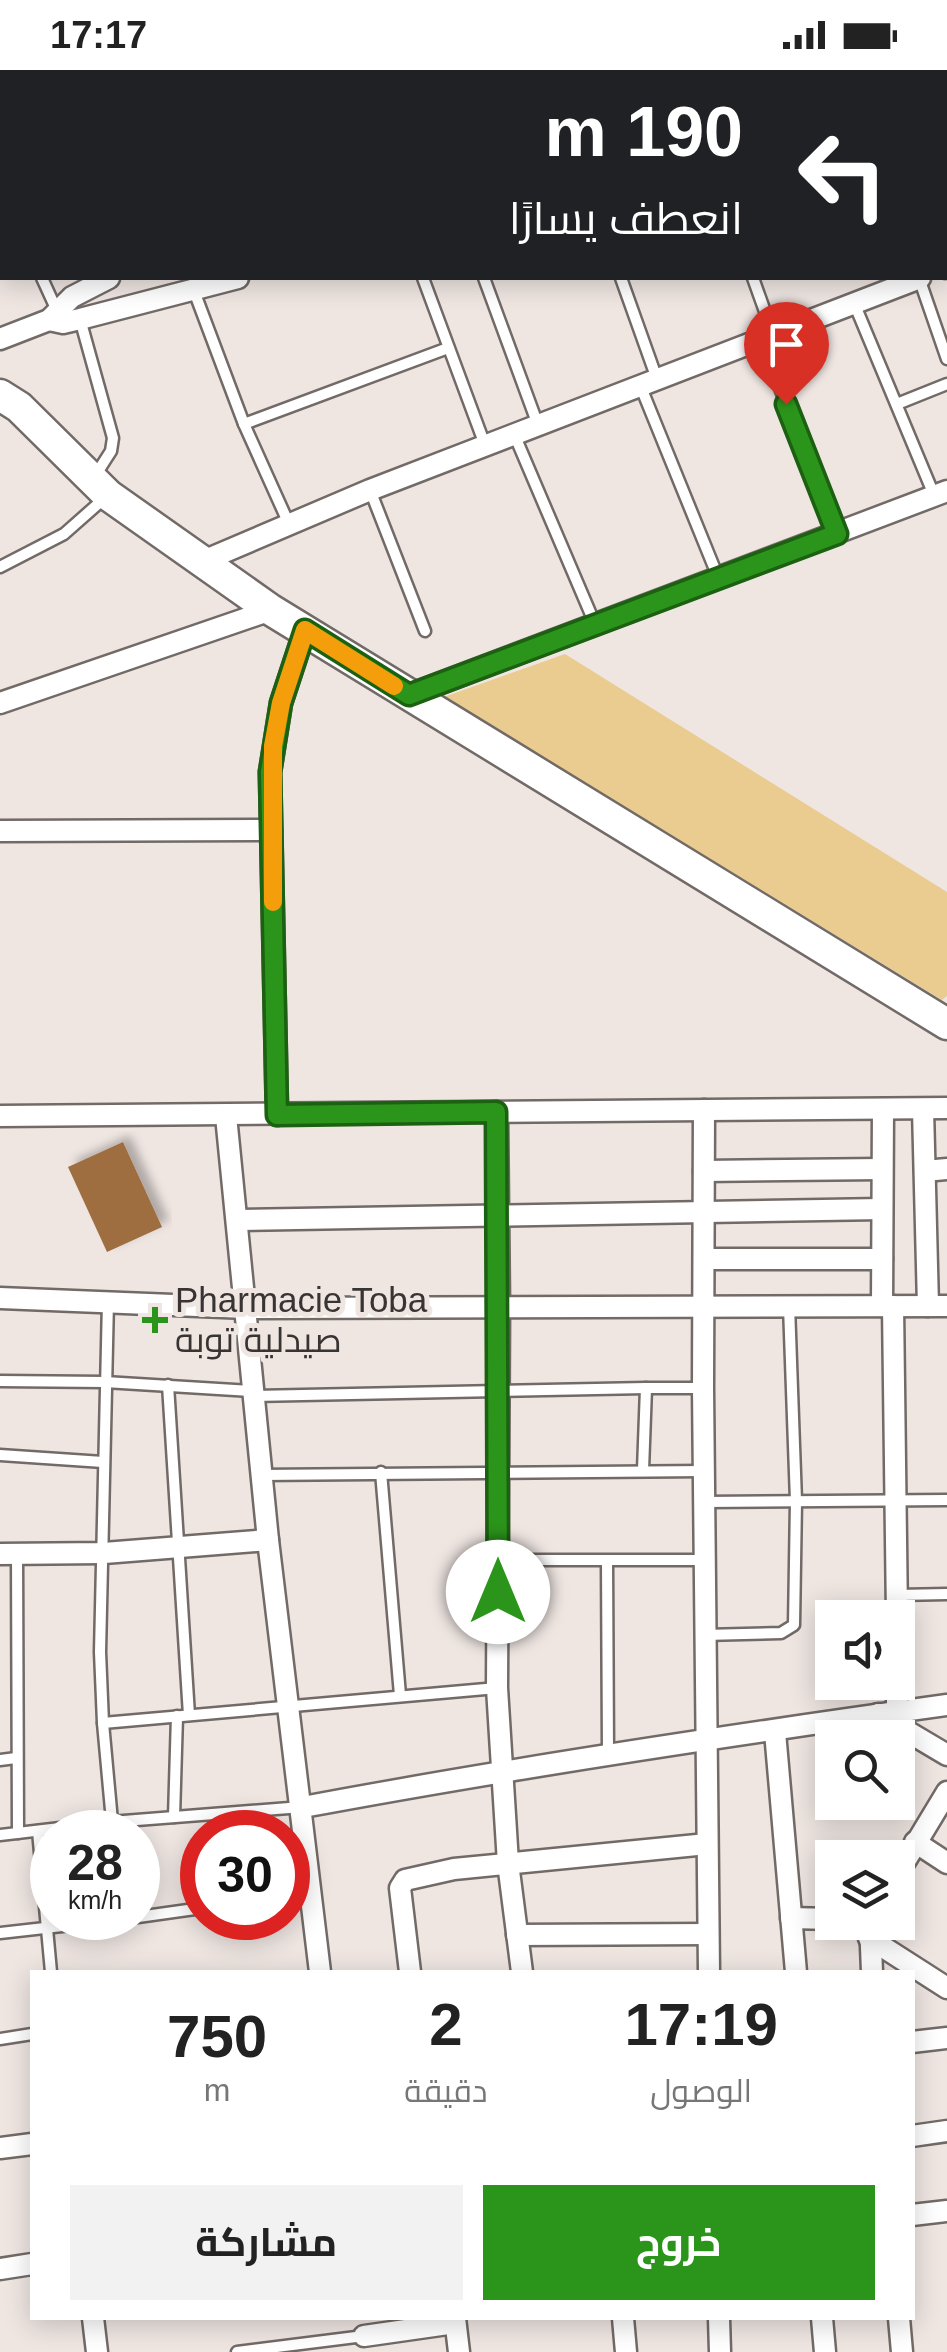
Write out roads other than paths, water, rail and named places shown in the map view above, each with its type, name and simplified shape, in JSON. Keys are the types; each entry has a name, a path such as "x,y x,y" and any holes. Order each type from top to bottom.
{"main road":[{"path":"0,370 10,402 100,488 201,562 271,610 946,1022"}],"street":[{"path":"62,318 107,280"},
{"path":"1,337 62,318 231,280"},
{"path":"201,562 370,490 909,280"},
{"path":"409,695 941,494"},
{"path":"0,703 271,610"},
{"path":"277,1115 270,772 276,727 305,630"},
{"path":"0,831 271,830"},
{"path":"0,1116 947,1108"},
{"path":"0,1298 246,1308 937,1306 923,1109"},
{"path":"704,1110 704,1634 709,1970"},
{"path":"883,1110 882,1259 896,1500 896,1600"},
{"path":"496,1112 497,1688 508,1863 522,1970"},
{"path":"226,1116 268,1540 320,1970"},
{"path":"704,1171 882,1169"},
{"path":"925,1170 947,1169"},
{"path":"237,1220 882,1209"},
{"path":"704,1258 882,1259"},
{"path":"9,1554 104,1552 268,1540"},
{"path":"888,1713 892,1700"},
{"path":"302,1807 608,1752 947,1705"},
{"path":"888,1713 947,1755"},
{"path":"774,1732 796,1970"},
{"path":"947,1792 915,1842 947,1863"},
{"path":"410,1970 402,1883 432,1872 706,1844"},
{"path":"790,1918 815,1919"},
{"path":"517,1935 708,1934"},
{"path":"870,1940 872,1970"},
{"path":"883,1940 947,1988"},
{"path":"915,2042 947,2038"},
{"path":"915,2136 947,2131"},
{"path":"0,2148 30,2144"},
{"path":"915,2215 947,2210"},
{"path":"0,2269 30,2264"},
{"path":"93,2320 98,2352"},
{"path":"364,2335 455,2320 460,2352"},
{"path":"624,2320 626,2352"},
{"path":"719,2320 720,2352"},
{"path":"822,2320 824,2352"},
{"path":"899,2320 902,2352"}],"lane":[{"path":"0,567 64,534 100,488 113,438 43,280"},
{"path":"424,280 484,445"},
{"path":"485,280 538,425"},
{"path":"621,280 648,382 718,578"},
{"path":"753,280 767,336 837,534"},
{"path":"911,280 947,359"},
{"path":"194,291 244,424 288,524"},
{"path":"854,303 941,494"},
{"path":"244,424 448,348"},
{"path":"897,404 947,384"},
{"path":"514,434 595,625"},
{"path":"370,490 425,631"},
{"path":"108,1301 100,1652 110,1810"},
{"path":"704,1634 782,1633 794,1625 796,1501 789,1305"},
{"path":"0,1381 105,1382 252,1393 703,1388"},
{"path":"168,1385 180,1547 183,1715 174,1817"},
{"path":"644,1470 646,1388"},
{"path":"0,1455 103,1462"},
{"path":"261,1476 704,1471"},
{"path":"381,1472 400,1695"},
{"path":"706,1502 947,1500"},
{"path":"9,1554 18,1833"},
{"path":"498,1560 704,1560"},
{"path":"607,1562 608,1752"},
{"path":"896,1595 947,1594"},
{"path":"102,1723 497,1688"},
{"path":"0,1760 16,1758"},
{"path":"160,1819 302,1807"},
{"path":"0,1835 30,1832"},
{"path":"0,1933 30,1930"},
{"path":"47,1940 51,1970"},
{"path":"0,2039 30,2034"},
{"path":"237,2352 364,2335"}],"place":[{"name":"Pharmacie Toba صيدلية توبة","path":"155,1320"}]}
